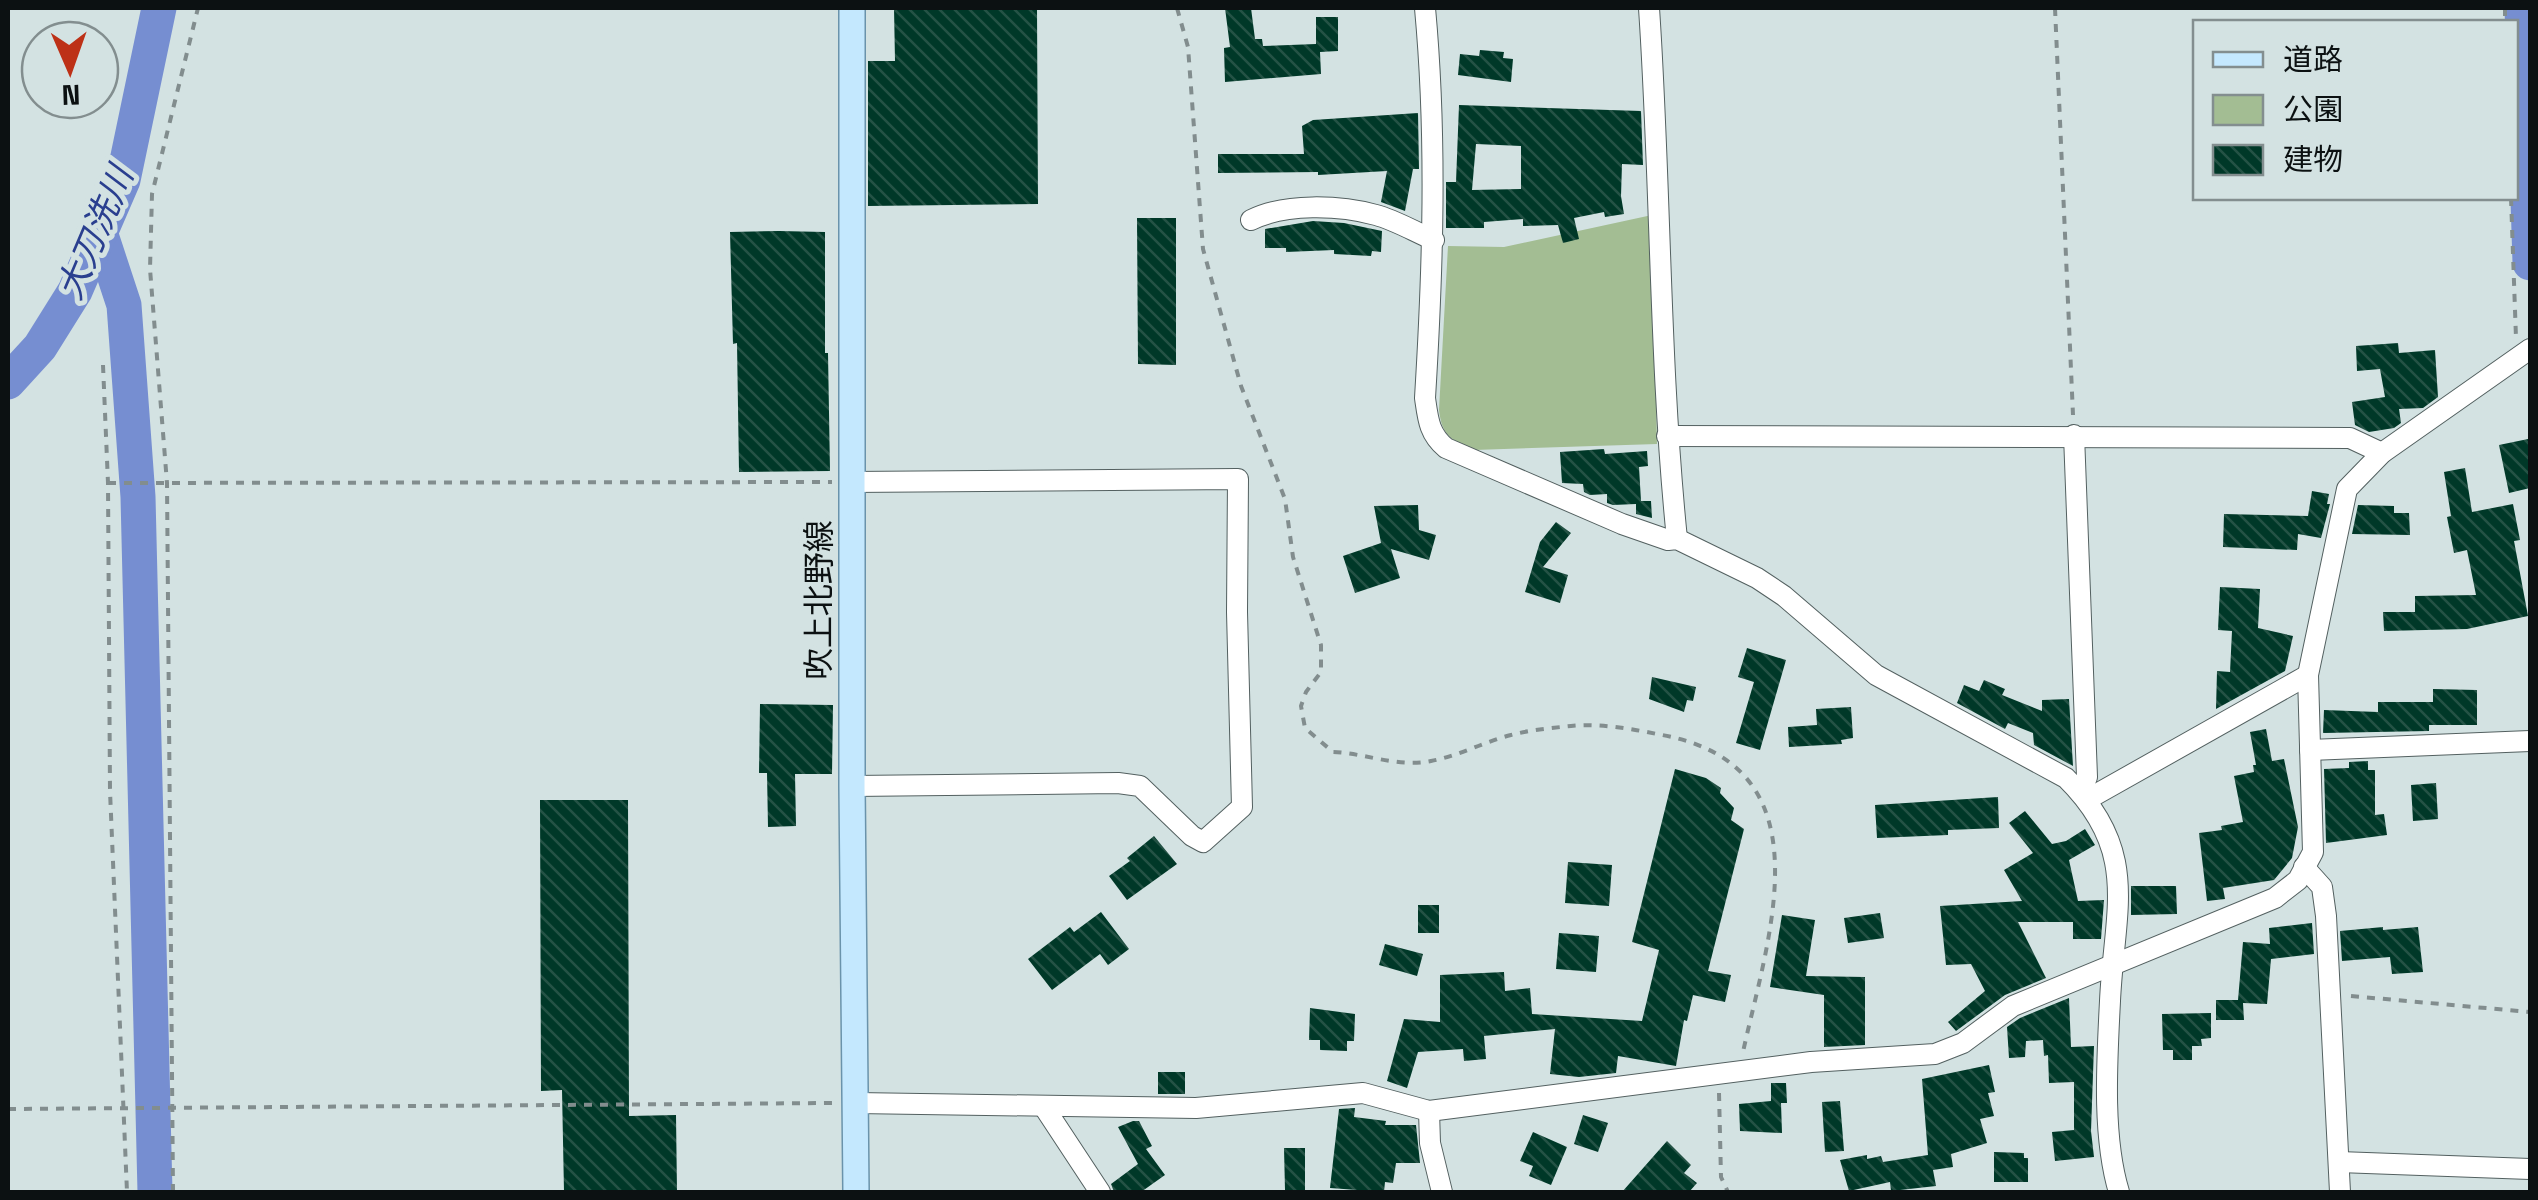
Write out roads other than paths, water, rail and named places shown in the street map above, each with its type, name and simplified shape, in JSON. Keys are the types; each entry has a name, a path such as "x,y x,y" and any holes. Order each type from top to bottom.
{"main road":[{"name":"吹上北野線","path":"852,8 856,1192"}],"street":[{"path":"1425,8 1432,90 1434,240 1425,398 1428,423 1435,439 1446,448 1622,524 1677,540 1757,578 1784,596 1876,675 2066,778 2084,796 2116,864 2120,897 2110,999 2110,1162 2119,1192"},
{"path":"1649,8 1656,108 1666,436 1677,540"},
{"path":"1250,220 1268,211 1342,209 1378,215 1434,240"},
{"path":"856,1103 1196,1108 1363,1093 1429,1111 1811,1062 1935,1054 1963,1043 2013,1006 2275,898 2298,880 2312,852 2308,675 2348,490 2382,453 2524,353"},
{"path":"2074,435 2087,777 2084,796"},
{"path":"1666,436 2350,438 2382,453"},
{"path":"851,482 1238,479 1242,807 1203,842 1140,786 852,786"},
{"path":"2084,796 2308,675"},
{"path":"2310,750 2530,741"},
{"path":"2304,867 2322,887 2332,994 2340,1192"},
{"path":"1044,1107 1100,1192"},
{"path":"1429,1111 1430,1142 1442,1192"},
{"path":"2339,1162 2530,1169"}],"waterway":[{"name":"大刀洗川","path":"8,382 40,347 75,291 123,180 159,8"},
{"path":"2522,8 2530,263"},
{"path":"100,232 124,305 138,497 155,1192"}]}
